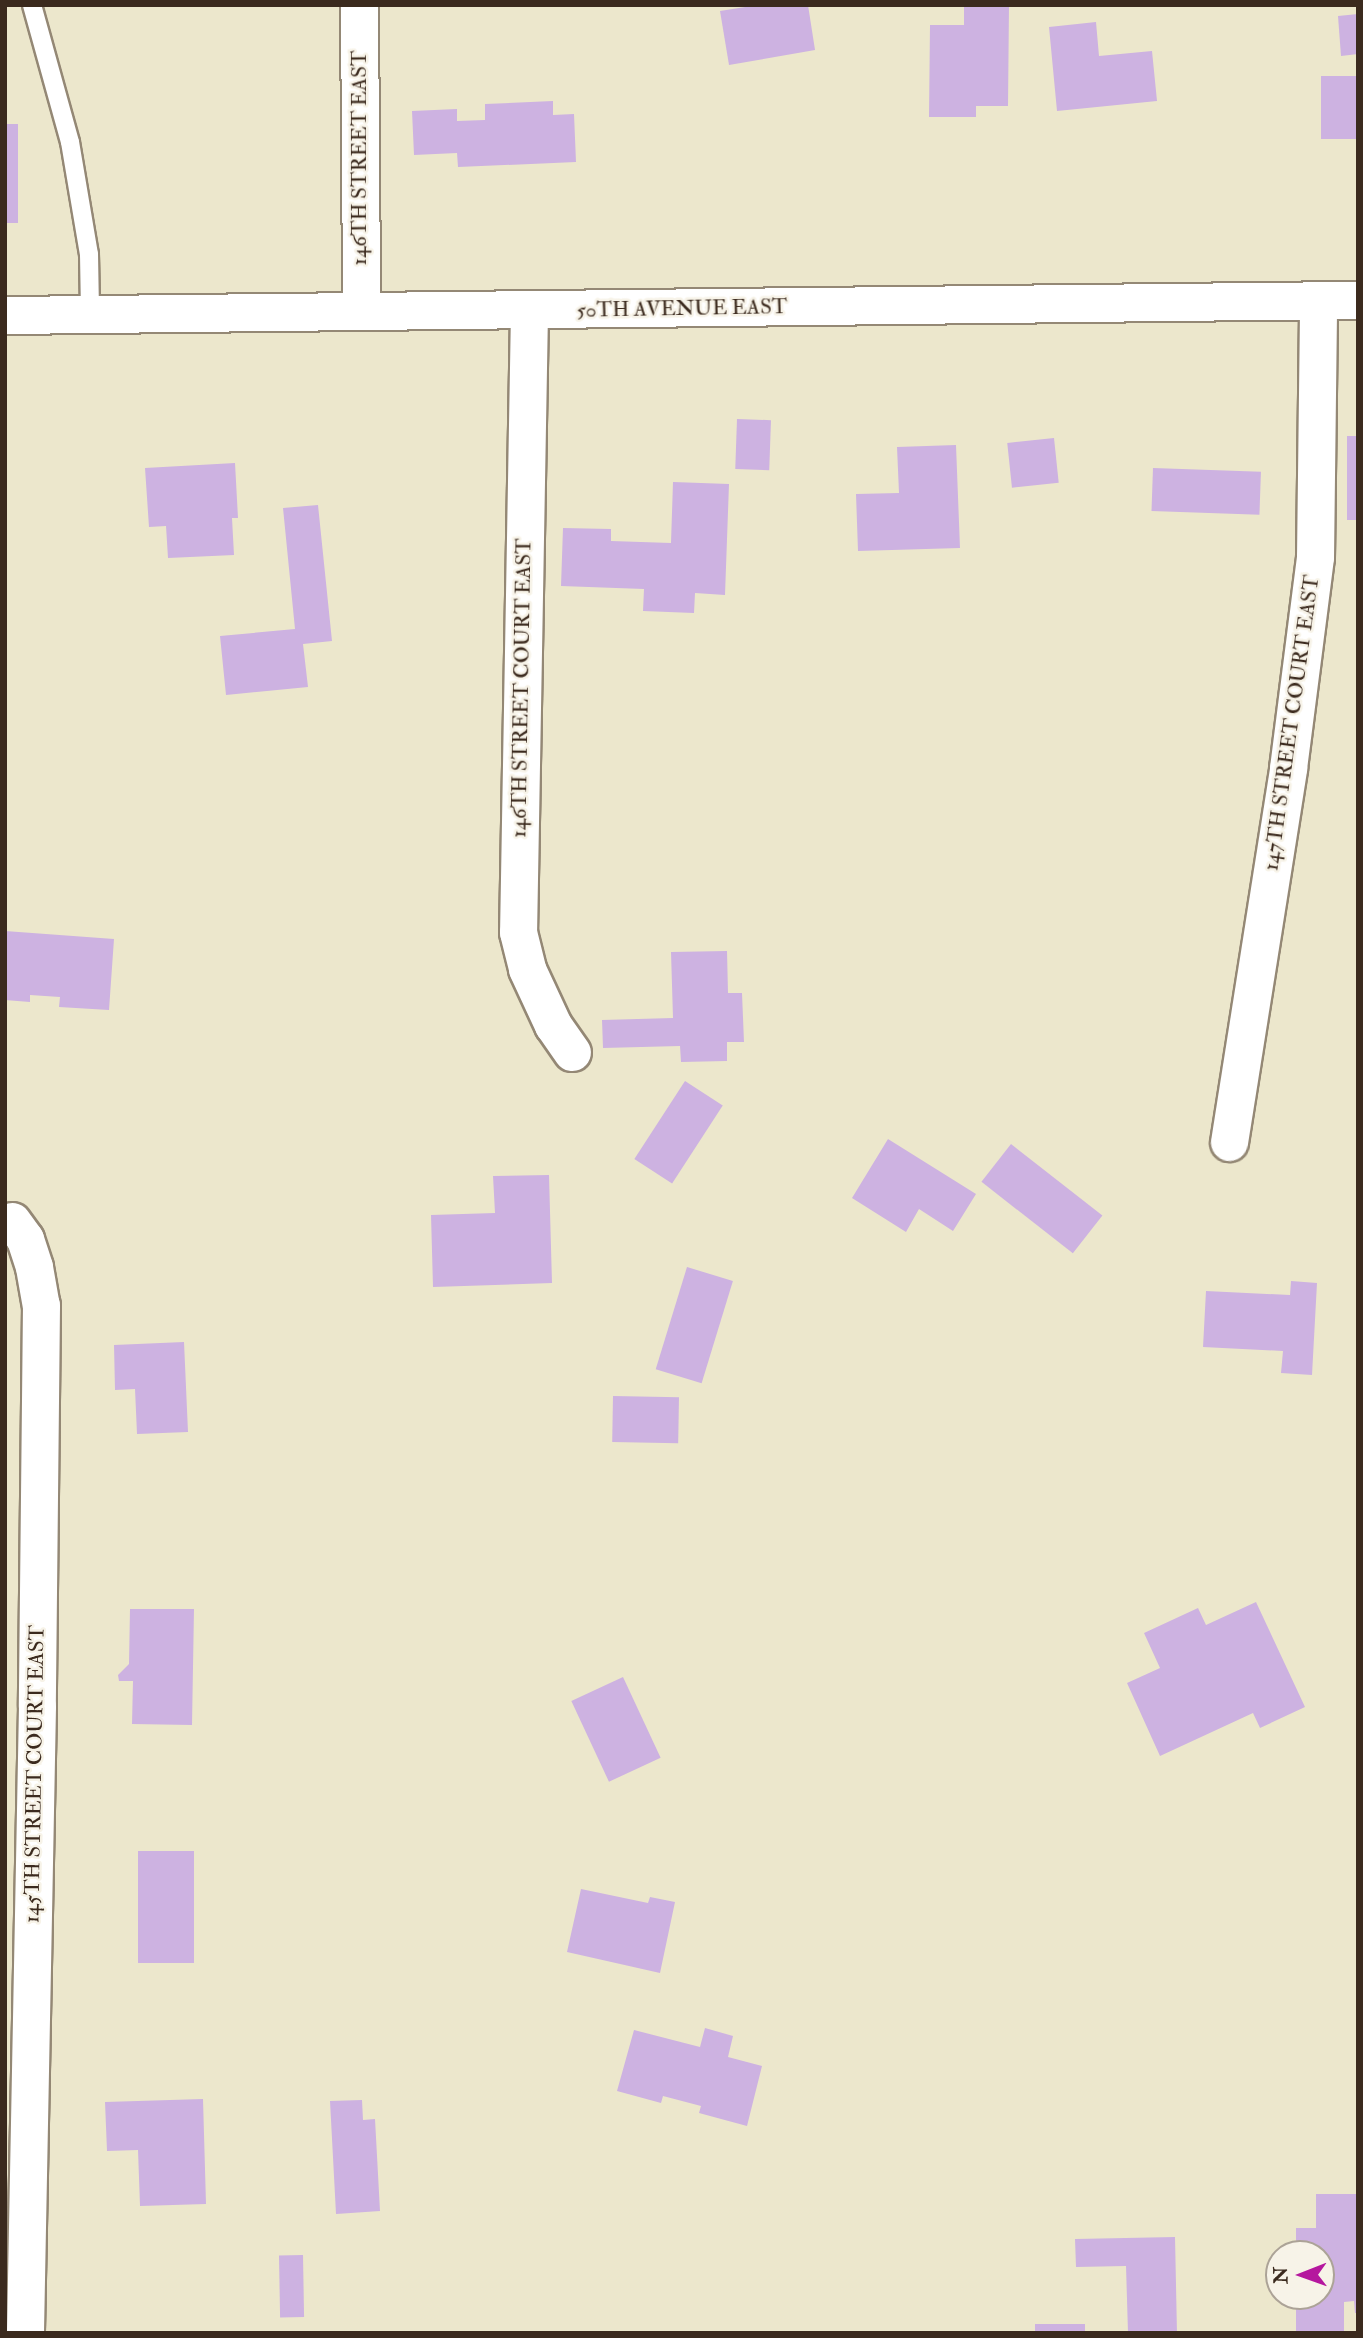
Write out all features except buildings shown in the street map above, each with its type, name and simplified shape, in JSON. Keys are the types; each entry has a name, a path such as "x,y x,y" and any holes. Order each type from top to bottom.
{"street":[{"name":"146TH STREET EAST","path":"359,5 361,310"},
{"name":"147TH STREET COURT EAST","path":"1229,1142 1288,768 1314,557 1318,300"},
{"name":"50TH AVENUE EAST","path":"5,315 1358,300"},
{"name":"146TH STREET COURT EAST","path":"529,311 518,932 527,969 553,1025 572,1052"},
{"name":"145TH STREET COURT EAST","path":"12,1221 28,1248 41,1306 37,1719 25,2333"}],"lane":[{"path":"32,5 70,142 89,254 90,314"}]}
